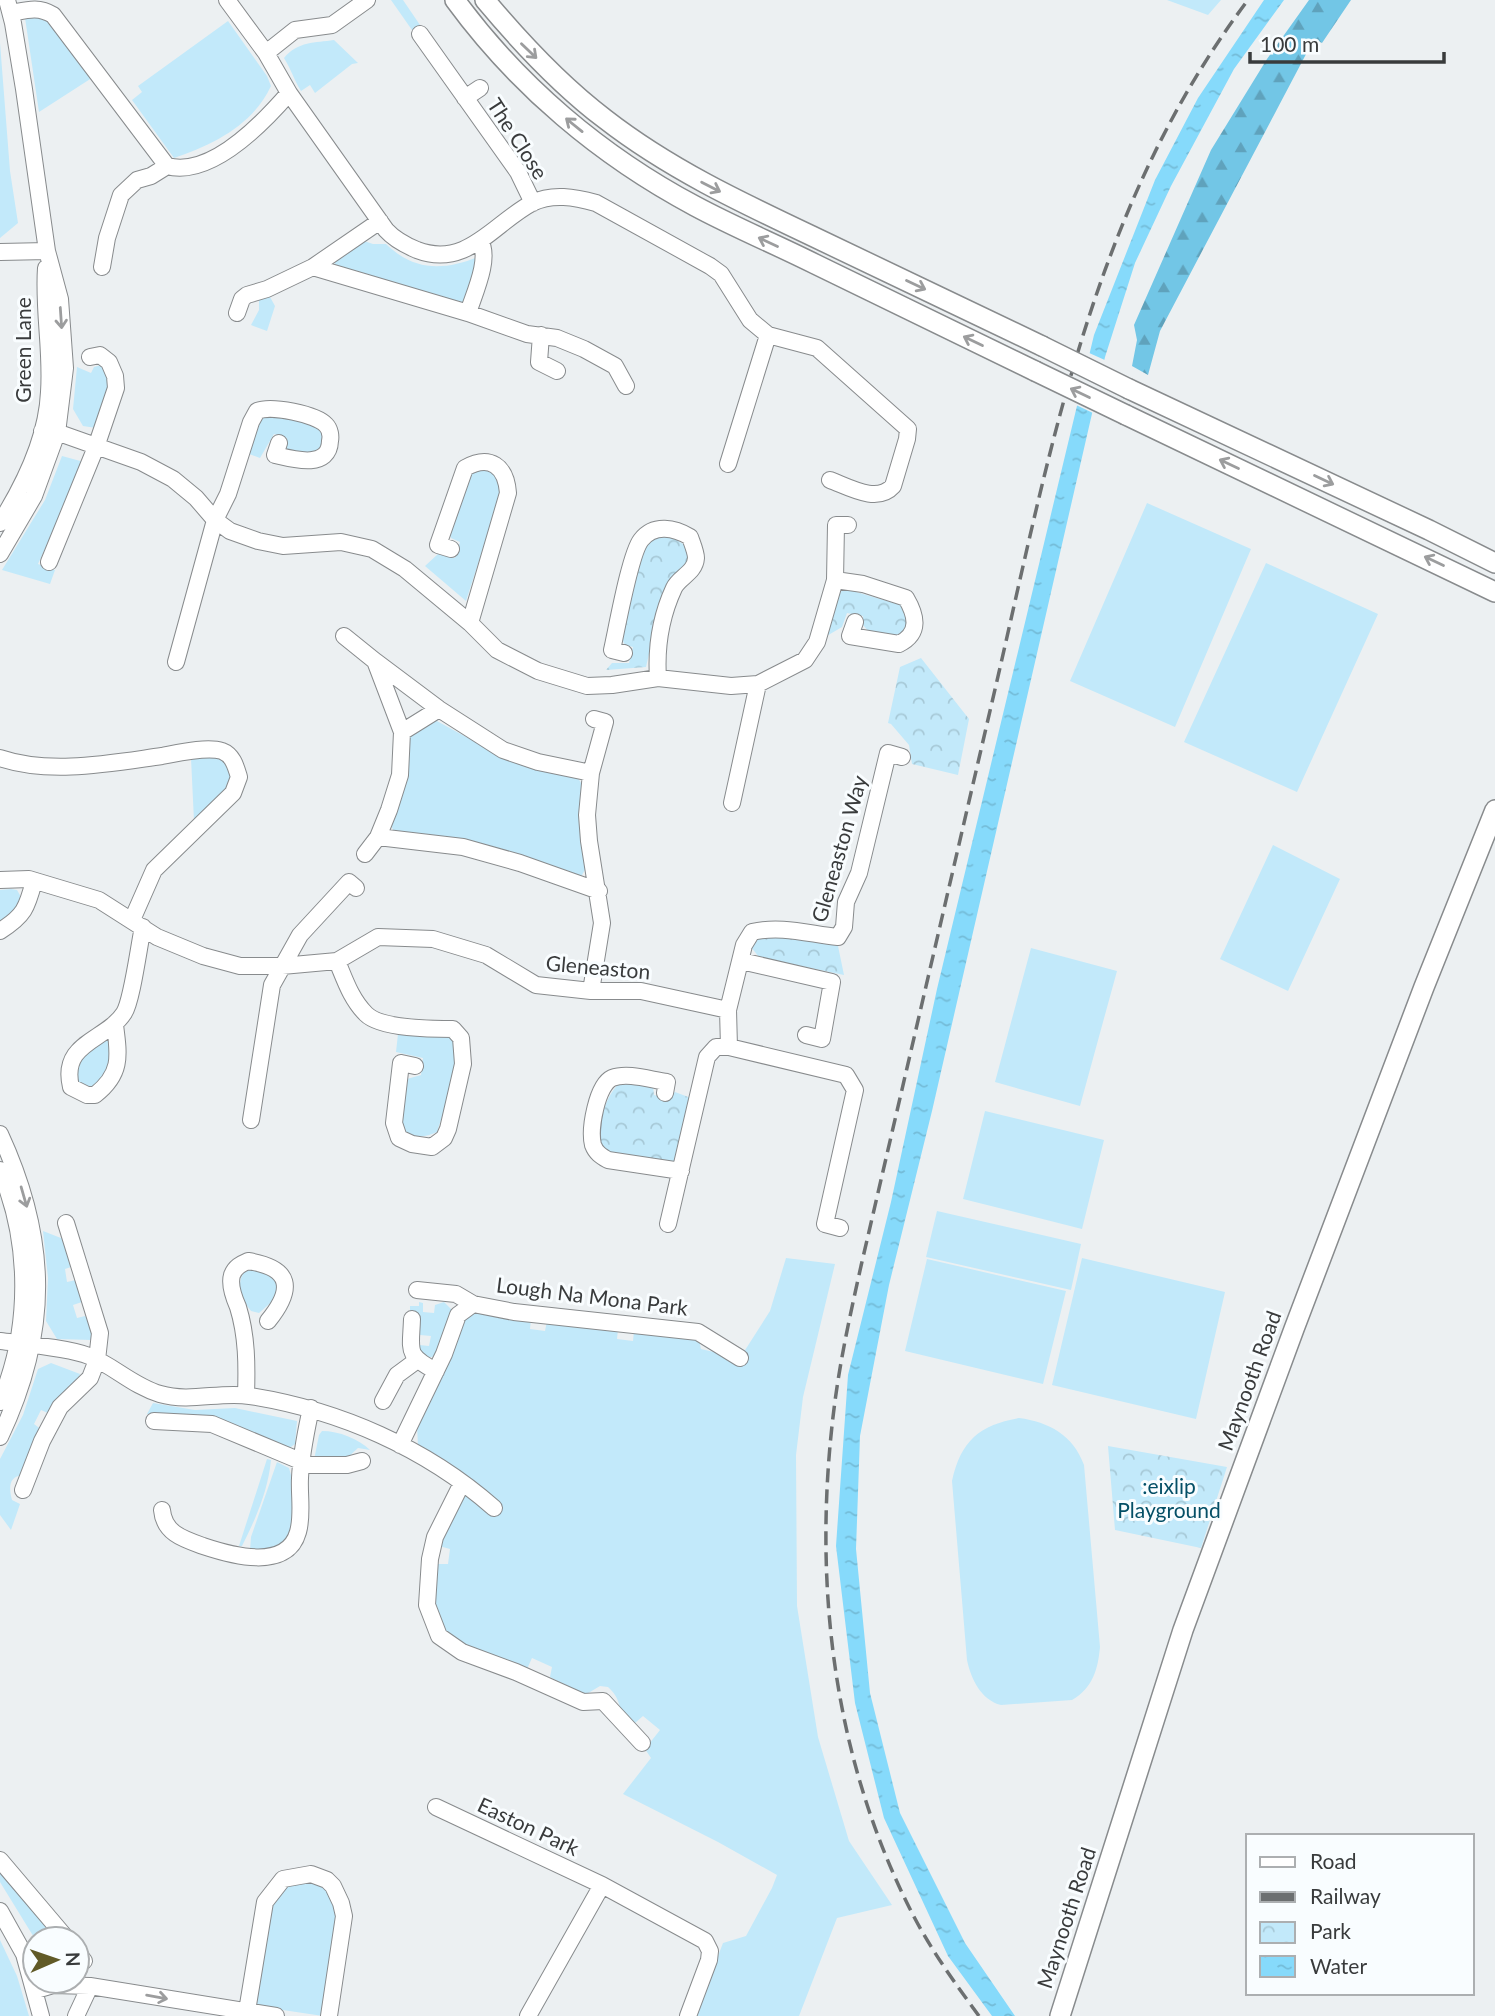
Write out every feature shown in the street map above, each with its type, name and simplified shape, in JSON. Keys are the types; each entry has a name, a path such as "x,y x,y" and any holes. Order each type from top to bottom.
{"main road":[{"path":"455,0 475,28 513,70 559,113 601,147 694,206 1495,592"},
{"path":"485,0 522,44 566,86 604,119 654,154 739,201 1495,563"},
{"name":"Maynooth Road","path":"1059,2016 1183,1630 1361,1151 1495,810"}],"street":[{"path":"227,0 266,53 289,93 393,237 429,254 455,253 480,241 533,203 556,197 576,197 596,203 720,274 750,320 768,335 817,348 908,429 908,439 893,486 888,492 875,496 831,480"},
{"path":"266,53 295,30 332,25 367,0"},
{"path":"9,7 44,9 53,15 167,166"},
{"name":"Green Lane","path":"0,554 34,496 49,432 45,280 47,251 24,89 9,7"},
{"name":"The Close","path":"420,34 518,172 533,203"},
{"name":"The Close","path":"465,99 480,88"},
{"path":"103,267 107,238 121,195 137,180 150,177 167,166 186,169 222,154 242,140 289,93"},
{"path":"237,313 242,299 247,295 267,289 313,267 380,221"},
{"path":"468,313 484,262 485,250 480,241"},
{"path":"0,252 47,251"},
{"path":"313,267 468,313 527,334 557,338 615,366 626,386"},
{"path":"541,335 539,362 557,371"},
{"path":"728,464 768,335"},
{"path":"49,562 96,447 116,388 115,376 109,362 100,355 90,357"},
{"path":"176,662 215,520 228,494 257,411 266,407 286,410 324,423 329,428 331,443 327,451 313,460 303,462 275,455 279,443"},
{"path":"49,432 141,462 173,479 230,531 258,541 283,545 341,542 372,549 405,569 470,623 497,650 538,671 570,683 587,686 658,678 732,687 758,684 805,660 817,642 835,580 836,525 848,525"},
{"name":"Green Lane","path":"0,523 49,432"},
{"path":"451,549 438,545 465,468 475,462 489,462 498,466 507,479 508,493 470,623"},
{"path":"624,653 612,650 635,554 642,539 655,530 669,528 680,531 690,537 696,559 690,572 675,585 659,632 656,658 658,678"},
{"path":"835,580 863,584 906,598 915,612 914,628 905,641 899,644 850,636 855,622"},
{"path":"344,636 439,709 503,750 538,762 591,773"},
{"path":"365,854 378,837 390,810 400,775 402,732 375,661"},
{"path":"732,803 758,684"},
{"path":"402,732 439,709"},
{"path":"591,990 602,923 587,816 591,773 604,722 594,719"},
{"path":"0,758 61,766 110,763 194,750 222,751 233,760 239,777 233,793 154,870 138,923 126,1010 115,1025"},
{"name":"Gleneaston Way","path":"728,1010 744,946 752,932 788,929 838,937 844,928 846,902 859,873 888,753 902,757"},
{"path":"378,837 463,847 520,863 599,891"},
{"name":"Gleneaston","path":"0,880 14,878 34,881 99,900 157,937 203,956 240,966 282,966 337,961 378,937 433,939 486,955 536,985 641,991 728,1010"},
{"path":"0,931 19,919 29,900 34,881"},
{"path":"251,1120 272,985 300,935 349,883 356,888"},
{"path":"337,961 349,993 368,1017 406,1027 453,1029 461,1038 463,1064 455,1103 444,1138 432,1147 399,1138 394,1124 401,1063 415,1066"},
{"path":"741,961 832,982 822,1039 806,1035"},
{"path":"728,1010 729,1046"},
{"path":"668,1224 707,1056 716,1047 729,1046 846,1075 855,1090 825,1224 840,1228"},
{"path":"665,1093 667,1082 622,1076 609,1079 601,1091 593,1118 593,1145 598,1155 608,1160 681,1171"},
{"path":"0,1134 24,1196 34,1240 28,1329 12,1411 0,1437"},
{"path":"0,1170 16,1218 22,1253 25,1345 10,1397 0,1413"},
{"path":"23,1490 42,1441 60,1407 90,1378 97,1360 100,1333 66,1223"},
{"path":"246,1395 244,1336 231,1288 232,1276 238,1266 248,1261 273,1267 282,1276 285,1296 281,1306 268,1321"},
{"name":"Lough Na Mona Park","path":"417,1290 456,1294 472,1304 562,1318 698,1332 740,1358"},
{"name":"Lough Na Mona Park","path":"400,1445 436,1371 458,1315 472,1304"},
{"path":"412,1319 412,1355 416,1361 436,1371"},
{"path":"0,1341 87,1355 135,1384 161,1394 195,1399 246,1395 311,1408 362,1426 400,1445 462,1483 494,1508"},
{"path":"0,1402 25,1345"},
{"path":"383,1401 397,1375 416,1361"},
{"path":"162,1510 163,1522 172,1533 203,1546 244,1557 281,1554 290,1548 298,1533 301,1460 311,1408"},
{"path":"154,1421 212,1424 310,1465 347,1465 362,1461"},
{"path":"462,1483 435,1537 430,1559 427,1605 439,1636 462,1652 516,1672 583,1702 603,1701 642,1742"},
{"name":"Easton Park","path":"436,1807 602,1885 705,1941 710,1951 709,1960 688,2016"},
{"path":"0,1860 55,1925"},
{"path":"247,2011 265,1902 283,1879 311,1874 327,1880 333,1886 344,1916 329,2016"},
{"path":"528,2016 602,1885"},
{"path":"0,1910 21,1948"},
{"path":"91,1986 276,2016"},
{"path":"37,1995 41,2016"},
{"path":"76,2016 86,1995"}],"green space":[{"path":"391,0 403,0 420,25 412,30"},
{"path":"1167,0 1221,0 1208,15"},
{"path":"1309,0 1351,0 1322,43 1314,39 1160,331 1148,375 1132,366 1137,340 1134,325 1211,150 1267,59"},
{"path":"37,8 98,74 39,112 24,11"},
{"path":"228,21 267,76 271,86 254,112 230,132 203,147 174,158 132,100 142,92 138,86"},
{"path":"334,40 358,63 352,64 315,93 310,85 301,91 284,58 295,48"},
{"path":"0,43 10,171 18,223 0,238"},
{"path":"364,241 386,244 407,259 429,266 453,265 478,257 465,302 461,305 334,265"},
{"path":"270,297 275,306 267,331 251,325 259,310 259,299"},
{"path":"101,365 107,372 109,396 96,428 83,426 73,409 77,367 91,373 94,367"},
{"path":"272,412 321,428 323,445 319,450 307,453 284,450 287,438 274,434 260,458 249,454 259,424"},
{"path":"62,456 84,462 38,564 55,570 50,584 2,570 45,500"},
{"path":"476,467 493,473 499,479 502,489 466,601 425,566 438,554 455,558 460,542 449,534 467,474"},
{"path":"1147,503 1251,549 1175,727 1070,681"},
{"path":"668,534 686,546 687,562 663,600 646,667 606,670 612,663 629,663 633,647 625,645 621,637 637,571 652,539"},
{"path":"1266,563 1378,614 1297,792 1184,742"},
{"path":"846,589 904,606 907,617 905,630 894,635 869,632 863,625 863,616 847,613 842,627 825,637 840,592"},
{"path":"921,658 969,719 958,775 912,764 909,745 888,723 900,667"},
{"path":"435,720 501,756 577,776 582,785 586,868 582,875 575,880 394,832 391,825 406,738"},
{"path":"212,755 224,759 232,778 220,796 194,821 191,758"},
{"path":"1273,845 1340,879 1288,991 1220,959"},
{"path":"0,890 17,890 21,903 0,924"},
{"path":"768,932 838,946 844,975 759,957 751,947 755,934"},
{"path":"1031,948 1117,971 1080,1106 995,1082"},
{"path":"398,1034 453,1037 456,1072 437,1132 432,1134 413,1135 400,1127 404,1084 407,1079 421,1075 423,1058 396,1052"},
{"path":"110,1037 108,1066 95,1091 76,1083 77,1066 84,1054"},
{"path":"621,1081 653,1086 654,1095 667,1099 675,1092 691,1098 676,1162 610,1153 599,1142 604,1109 610,1095"},
{"path":"985,1111 1104,1140 1082,1229 963,1199"},
{"path":"937,1211 1081,1244 1071,1290 926,1257"},
{"path":"43,1231 66,1240 74,1266 65,1269 67,1282 76,1280 82,1302 73,1305 77,1318 85,1316 89,1322 92,1340 57,1339 46,1321 48,1278"},
{"path":"786,1258 835,1264 803,1397 796,1455 797,1606 818,1737 849,1841 892,1905 837,1918 799,2016 695,2016 723,1943 746,1936 777,1875 623,1794 651,1758 645,1749 660,1730 643,1716 635,1723 628,1719 608,1687 600,1686 585,1695 550,1677 552,1667 532,1658 527,1669 483,1655 445,1631 437,1618 434,1593 437,1564 448,1564 450,1549 439,1546 457,1502 477,1485 418,1446 417,1426 464,1319 472,1313 531,1319 530,1329 545,1331 547,1321 618,1329 617,1339 633,1341 634,1331 692,1336 699,1340 701,1349 740,1358 770,1311"},
{"path":"1082,1258 1225,1292 1196,1419 1052,1385"},
{"path":"927,1259 1066,1291 1043,1384 905,1351"},
{"path":"246,1268 264,1273 278,1284 276,1298 259,1313 251,1311 238,1294"},
{"path":"419,1302 423,1303 423,1312 434,1313 435,1305 444,1302 452,1310 435,1356 424,1359 418,1349 419,1345 429,1346 431,1336 420,1335 414,1314 410,1311 410,1306 419,1306"},
{"path":"51,1363 80,1374 77,1383 50,1414 41,1410 34,1424 42,1430 23,1475 12,1480 11,1484 12,1500 20,1504 11,1530 0,1515 0,1459 23,1415 38,1369"},
{"path":"153,1403 195,1410 235,1408 297,1421 295,1444 288,1449 161,1415 147,1414"},
{"path":"1019,1418 1040,1423 1059,1432 1067,1438 1084,1465 1100,1647 1098,1663 1090,1684 1072,1700 1001,1705 988,1699 978,1688 967,1660 952,1481 961,1455 974,1437 993,1425"},
{"path":"322,1431 348,1436 370,1450 358,1448 346,1459 314,1460"},
{"name":":eixlip Playground","path":"1108,1446 1227,1467 1201,1548 1115,1530"},
{"path":"267,1459 271,1460 257,1515 242,1546 239,1546"},
{"path":"277,1462 289,1468 293,1487 294,1506 289,1535 286,1544 276,1549 250,1551 251,1537"},
{"path":"0,1865 52,1925 26,1925 0,1882"},
{"path":"304,1878 327,1887 340,1919 323,2016 256,2006 272,1904 286,1886"},
{"path":"0,1940 17,1976 29,2016 0,2016"}],"water":[{"path":"1264,0 1284,0 1234,69 1171,186 1135,263 1105,357 932,1111 889,1285 860,1436 856,1549 870,1693 900,1813 965,1943 1015,2016 992,2016 948,1956 884,1818 855,1703 836,1546 848,1375 891,1202 937,989 1094,335 1155,180 1198,98"}],"pier":[{"path":"1087,352 1107,361 1095,414 1074,404"}],"railway":[{"path":"979,2016 934,1951 910,1909 883,1849 862,1788 845,1725 834,1661 828,1596 828,1466 835,1401 861,1266 1037,505 1085,328 1115,243 1152,159 1195,78 1248,0"}]}
